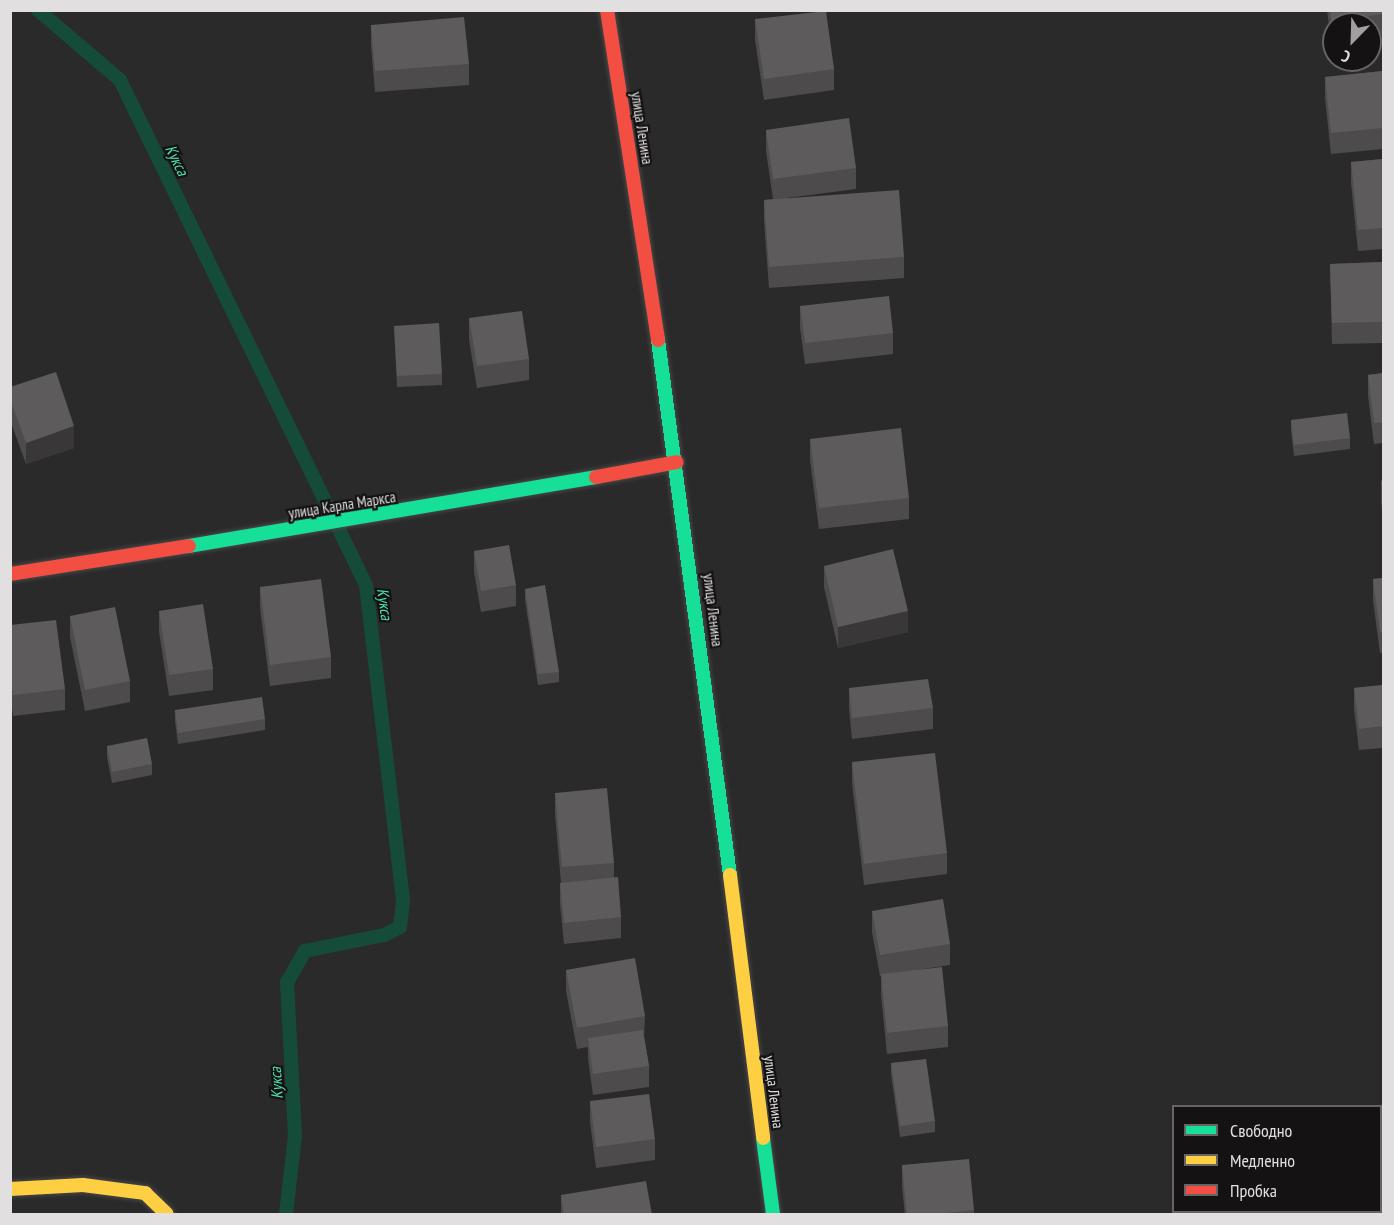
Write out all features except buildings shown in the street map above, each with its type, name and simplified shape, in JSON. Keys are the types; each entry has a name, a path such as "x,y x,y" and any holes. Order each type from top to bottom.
{"street":[{"name":"улица Ленина","path":"607,10 677,462 773,1215"},
{"name":"улица Карла Маркса","path":"10,574 371,517 677,462"},
{"path":"10,1189 83,1185 145,1193 167,1215"}],"waterway":[{"name":"Кукса","path":"38,10 120,80 366,585 403,902 400,927 384,935 305,951 287,982 295,1136 286,1214"}],"traffic: fast":[{"path":"658,340 730,875"},
{"path":"189,546 596,477"},
{"path":"763,1138 773,1214"}],"traffic: slow":[{"path":"730,875 763,1138"},
{"path":"10,1189 83,1185 145,1193 167,1214"}],"traffic: jam":[{"path":"607,10 658,340"},
{"path":"596,477 677,462"},
{"path":"10,574 189,546"}]}
